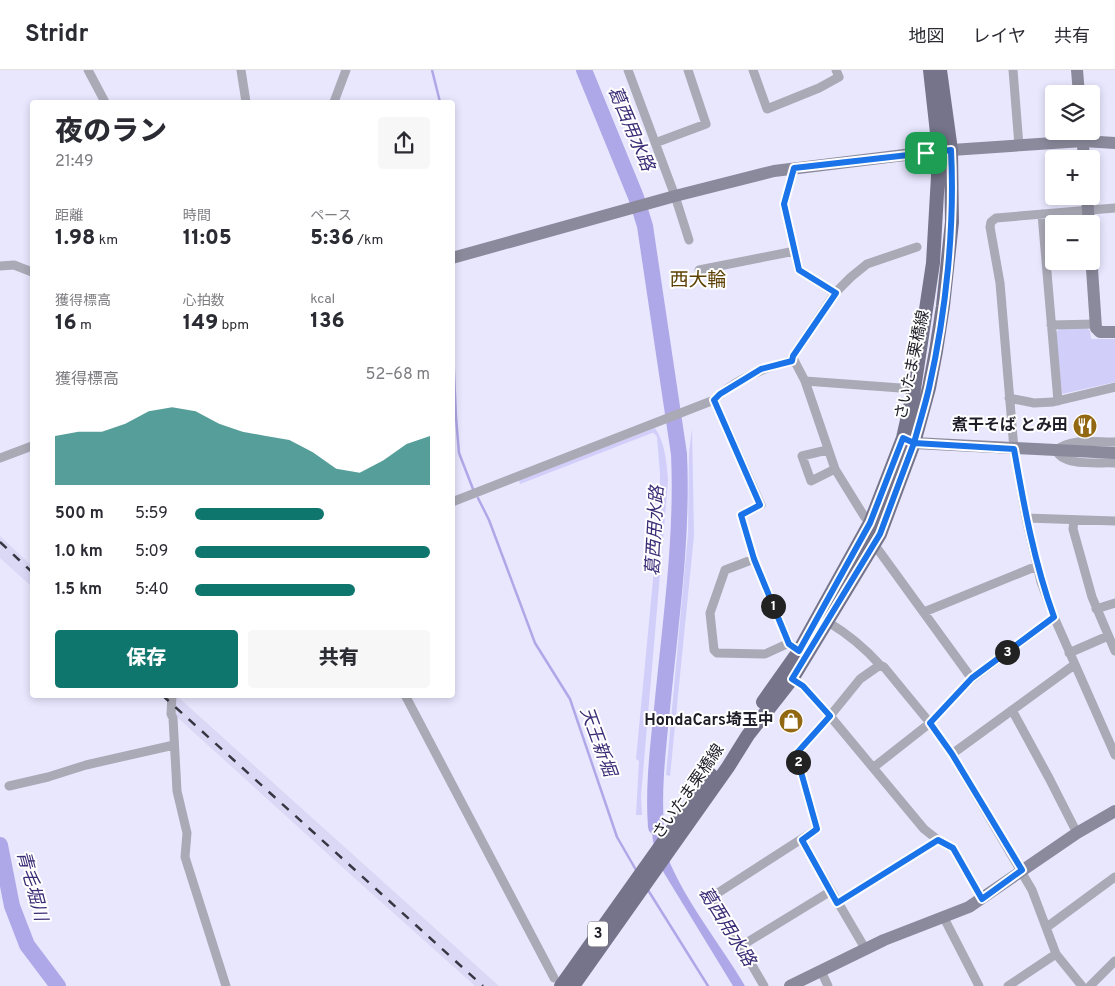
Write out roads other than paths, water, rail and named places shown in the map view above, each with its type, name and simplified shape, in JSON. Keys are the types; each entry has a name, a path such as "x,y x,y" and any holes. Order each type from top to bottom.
{"main road":[{"name":"さいたま栗橋線","path":"572,986 637,887 676,833 728,767 748,735 792,679 880,534 908,440 933,263 938,176 944,150 930,70"},
{"name":"さいたま栗橋線","path":"676,833 870,523 908,440 929,388 943,306 952,222 944,150 940,70"},
{"name":"さいたま栗橋線","path":"557,982 637,887"}],"street":[{"path":"88,70 104,100"},
{"path":"241,70 246,100"},
{"path":"335,100 346,70"},
{"path":"628,70 675,196 689,240"},
{"path":"655,143 706,124 688,70"},
{"path":"753,70 766,110 819,88 839,77 836,70"},
{"path":"1013,70 1019,146"},
{"path":"1077,70 1078,85"},
{"path":"1100,135 1115,134"},
{"path":"1100,139 1115,142"},
{"path":"455,257 774,170 944,150 1019,146 1057,140"},
{"path":"794,168 784,204 799,270 836,293"},
{"path":"1088,205 1088,215"},
{"path":"1115,208 996,218 991,222 990,227 1000,282 1014,449 1026,518 1037,566 1054,617 1115,755"},
{"path":"1042,214 1058,401"},
{"path":"792,361 793,356 836,293 867,264 917,247"},
{"path":"699,270 794,251"},
{"path":"0,266 14,265 30,271"},
{"path":"1092,270 1096,324 1100,332 1115,332"},
{"path":"1051,325 1096,324"},
{"path":"455,501 714,400 720,394 761,369 794,360 804,381 835,469 870,523"},
{"path":"804,381 914,389"},
{"path":"1009,398 1041,404 1115,387"},
{"path":"714,400 760,505 741,515 754,559 794,647 765,654 716,653 714,650 710,613 725,570 754,559"},
{"path":"908,440 1014,449 1115,453"},
{"path":"1056,450 1073,442 1115,442"},
{"path":"0,458 30,447"},
{"path":"827,450 802,456 811,480 835,469"},
{"path":"1056,450 1060,458 1069,460 1115,463"},
{"path":"1026,518 1115,521"},
{"path":"1074,520 1073,529 1096,609 1115,651"},
{"path":"874,544 972,678"},
{"path":"924,612 1037,566"},
{"path":"1096,609 1115,603"},
{"path":"874,767 930,723 972,678 1054,617"},
{"path":"828,622 864,647 884,667 930,723 952,754 1022,870 1047,927 1056,954 1082,986"},
{"path":"1069,653 1108,636"},
{"path":"764,986 710,898 817,829 796,754 860,679 880,665"},
{"path":"952,754 1074,665"},
{"path":"792,679 803,686 830,716 924,828 938,840 953,848 982,899"},
{"path":"172,698 171,714 173,718 177,791 187,833 185,857 226,986"},
{"path":"406,698 557,982"},
{"path":"1012,710 1077,833"},
{"path":"9,786 48,777 86,765 174,745"},
{"path":"790,986 884,940 944,918 982,899 1077,833 1115,811"},
{"path":"802,840 866,950"},
{"path":"837,903 938,840"},
{"path":"1047,927 1115,877"},
{"path":"741,946 830,891"},
{"path":"944,918 975,985"},
{"path":"1008,986 1056,954"},
{"path":"1090,986 1115,961"},
{"path":"821,971 828,986"}],"waterway":[{"name":"天王新堀","path":"432,70 440,100"},
{"name":"葛西用水路","path":"584,70 636,197 645,226 679,454 679,518 672,614 656,768 656,827"},
{"name":"天王新堀","path":"455,395 459,453 473,489"},
{"name":"天王新堀","path":"478,498 489,520 535,643 570,699 617,837 636,870"},
{"name":"青毛堀川","path":"0,845 12,906 27,945 58,986"},
{"name":"天王新堀","path":"648,890 708,986"}],"railway":[{"path":"0,542 30,570"},
{"path":"165,698 483,986"}],"place":[{"name":"煮干そば とみ田","path":"1085,426"},
{"name":"HondaCars埼玉中","path":"791,721"}],"district":[{"name":"西大輪","path":"698,281"}]}
